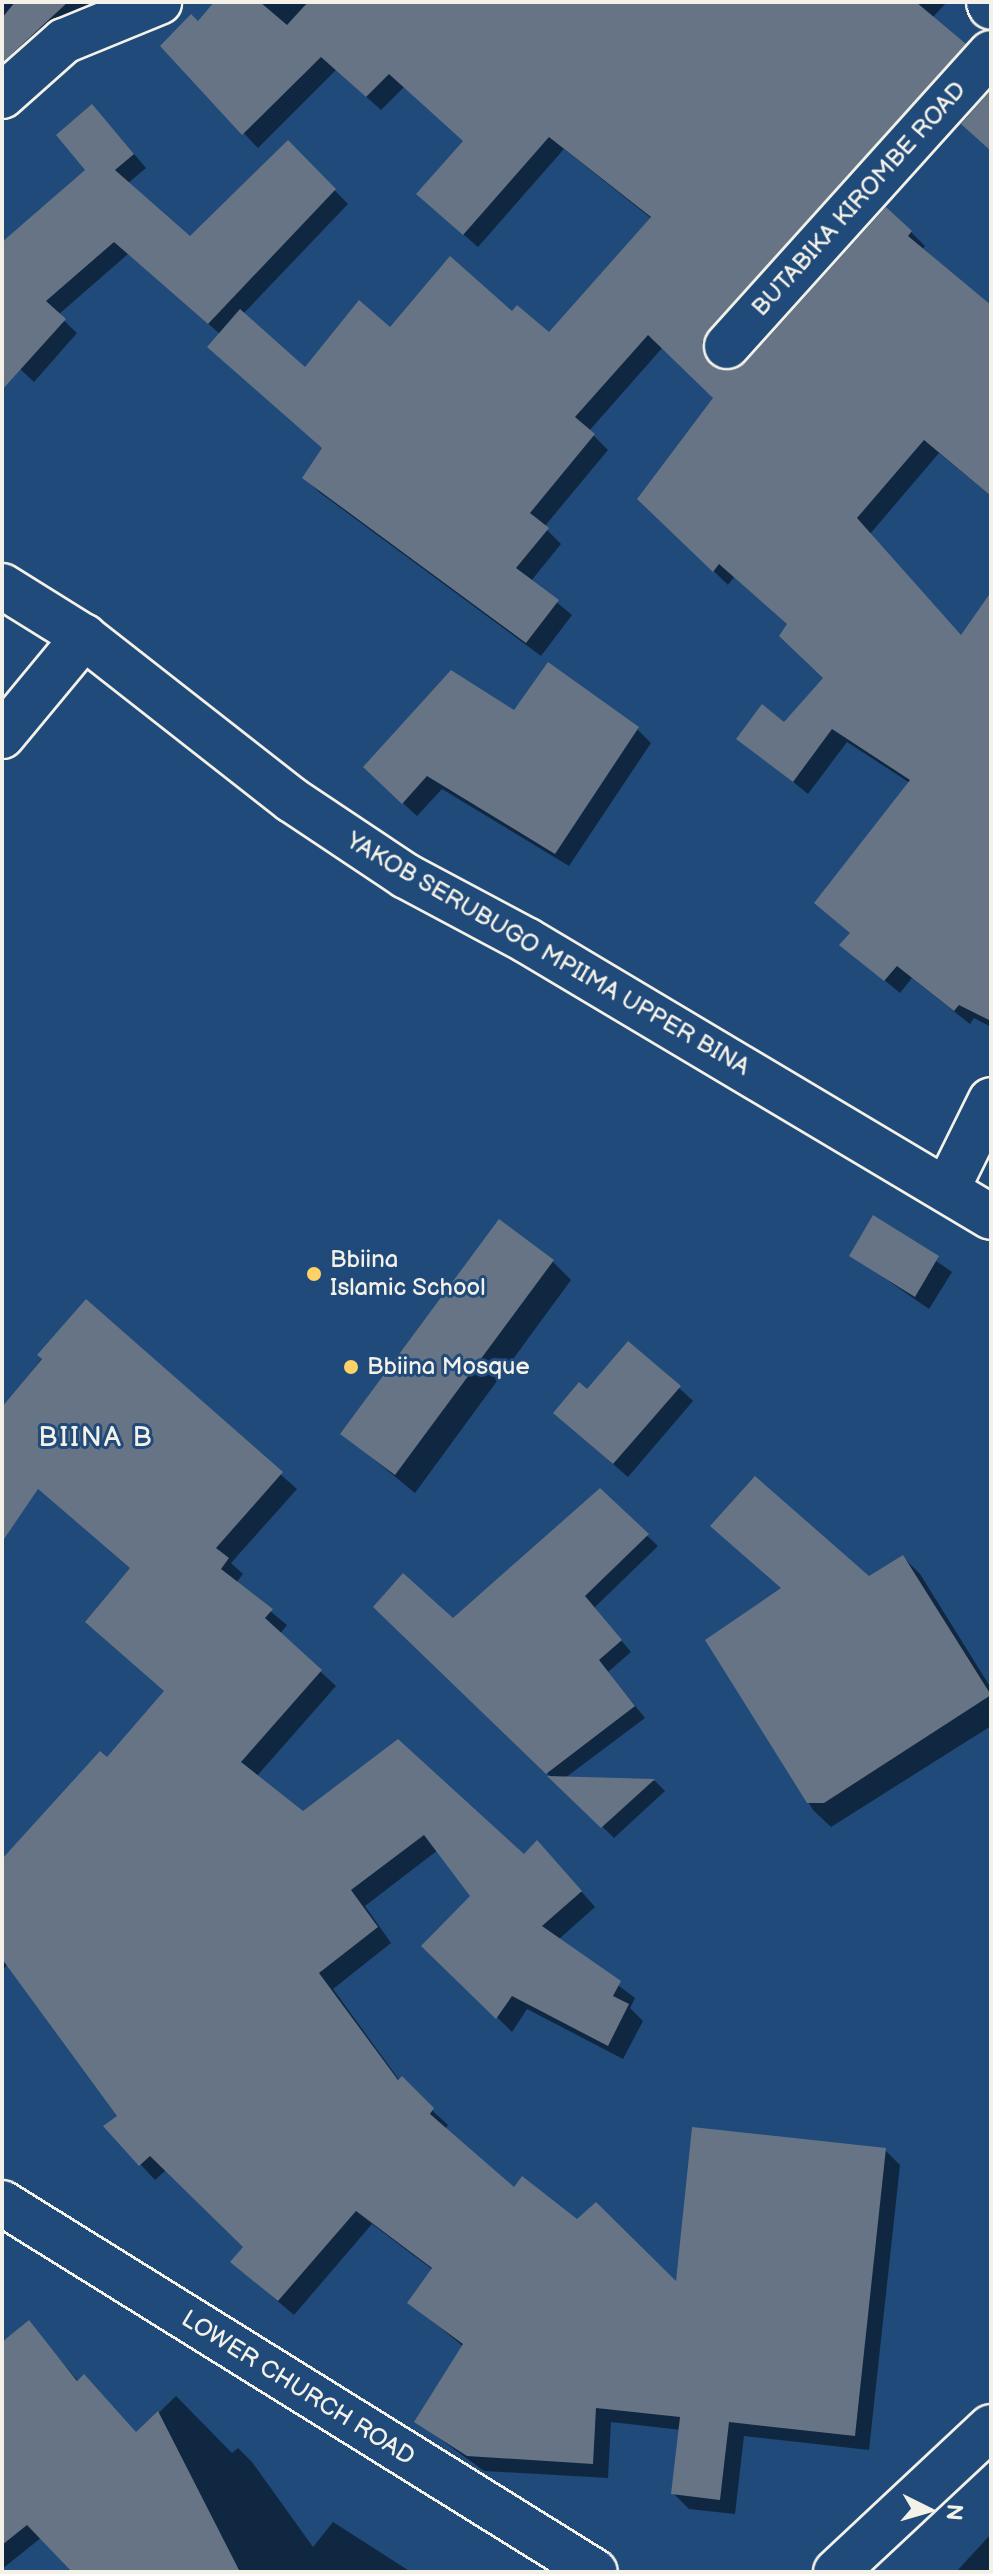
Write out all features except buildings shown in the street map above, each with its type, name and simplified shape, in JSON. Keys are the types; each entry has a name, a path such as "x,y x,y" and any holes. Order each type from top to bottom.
{"street":[{"path":"2,96 64,41 159,2"},
{"name":"BUTABIKA KIROMBE ROAD","path":"727,346 991,53"},
{"name":"YAKOB SERUBUGO MPIIMA UPPER BINA","path":"2,586 84,637 292,800 406,876 526,940 991,1217"},
{"path":"2,736 84,637"},
{"path":"947,1189 991,1100"},
{"name":"LOWER CHURCH ROAD","path":"2,2203 595,2572"},
{"path":"836,2572 991,2427"}],"place":[{"name":"Bbiina Islamic School","path":"314,1274"},
{"name":"Bbiina Mosque","path":"351,1367"}],"district":[{"name":"BIINA B","path":"96,1438"}]}
